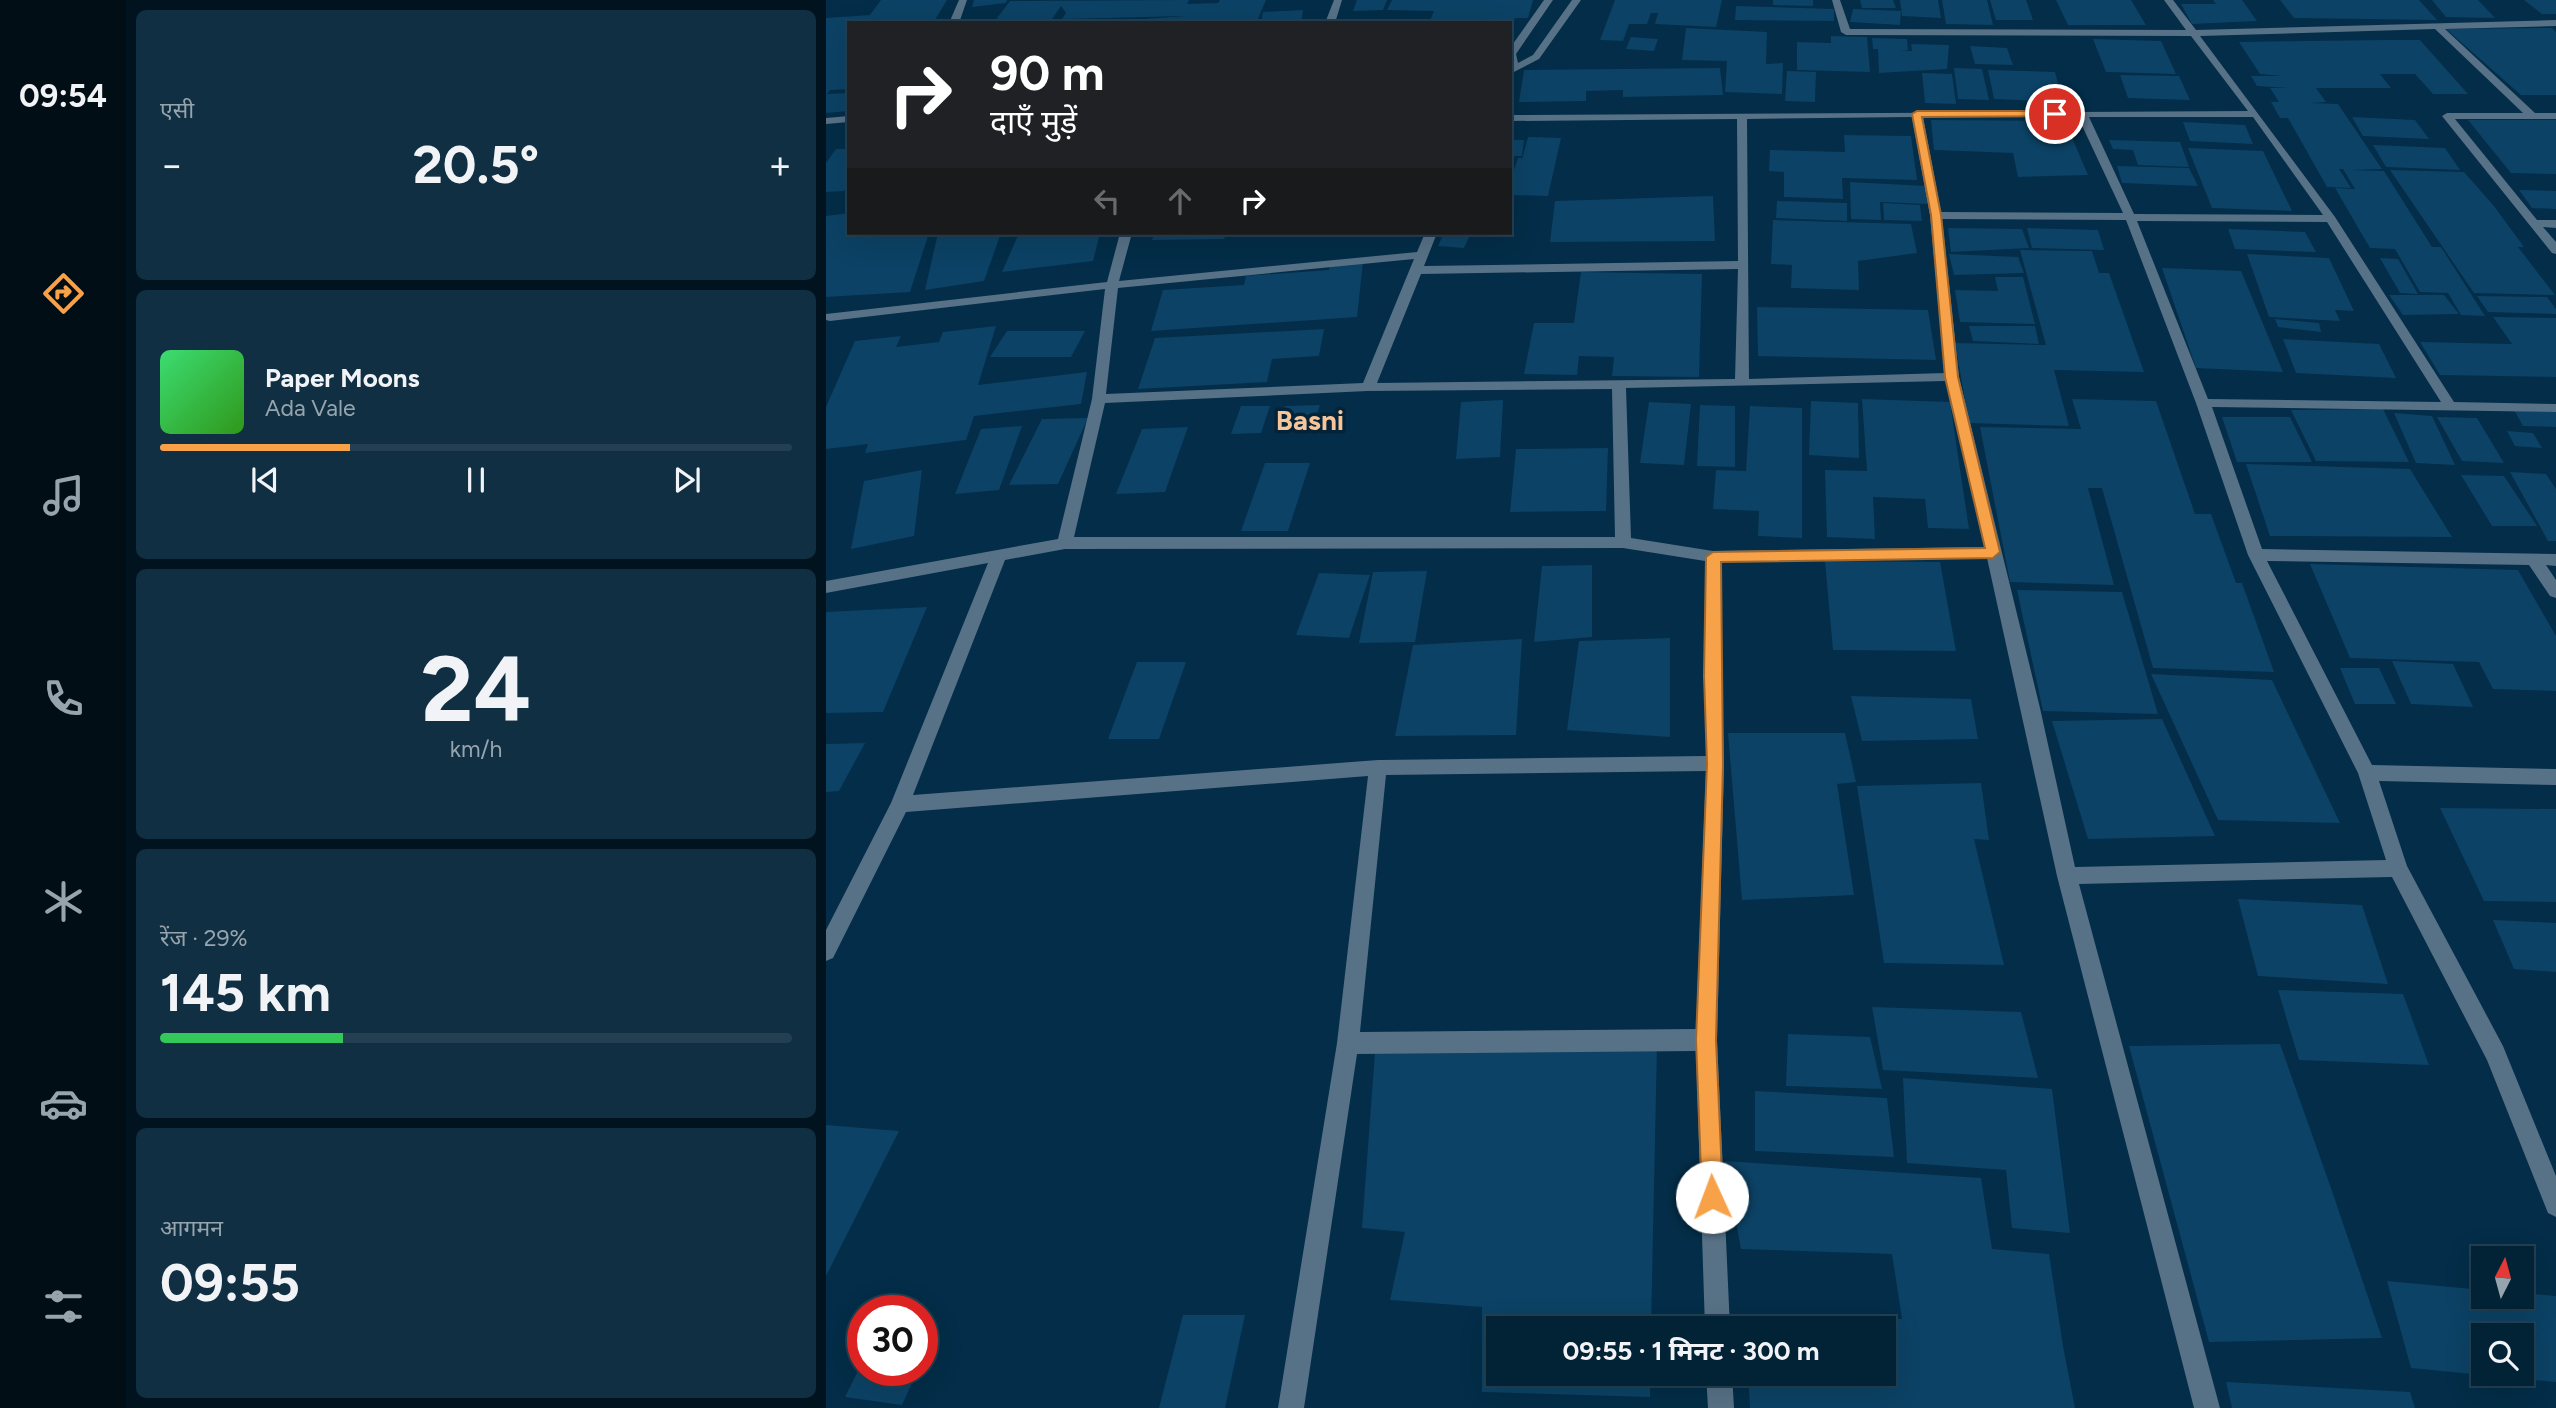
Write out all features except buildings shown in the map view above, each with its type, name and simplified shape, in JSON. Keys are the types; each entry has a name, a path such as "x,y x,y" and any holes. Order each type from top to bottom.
{"street":[{"path":"955,21 963,0"},
{"path":"1331,21 1338,0"},
{"path":"1512,53 1549,0"},
{"path":"1512,69 1536,57 1577,0"},
{"path":"1836,0 1846,32 2192,33 2556,23"},
{"path":"2168,0 2256,114 2331,219 2450,405"},
{"path":"2436,25 2532,116"},
{"path":"1917,114 1936,215 1952,377 2031,708 2067,876 2207,1408"},
{"path":"2082,114 2130,217 2203,403 2256,555 2367,773 2398,868 2495,1054 2556,1205"},
{"path":"1512,118 2256,114"},
{"path":"2556,116 2447,116 2556,250"},
{"path":"1741,117 1744,265 1742,383"},
{"path":"826,121 847,120"},
{"path":"1936,215 2331,219"},
{"path":"2535,223 2556,224"},
{"path":"1065,543 1099,399 1112,285 1125,235"},
{"path":"1368,387 1430,235"},
{"path":"827,320 1112,285 1422,254"},
{"path":"1416,270 1744,265"},
{"path":"1099,399 1368,387 1742,383 1952,377"},
{"path":"1619,384 1623,542"},
{"path":"2203,403 2556,408"},
{"path":"826,587 1065,543 1623,542 1713,557 1993,552"},
{"path":"826,951 900,804 1000,553"},
{"path":"2256,555 2556,561"},
{"path":"1713,557 1712,676 1715,764 1706,1040 1718,1316"},
{"path":"2534,561 2556,592"},
{"path":"900,804 1378,768 1715,764"},
{"path":"1291,1408 1348,1043 1378,768"},
{"path":"2367,773 2556,777"},
{"path":"2067,876 2398,868"},
{"path":"1348,1043 1706,1040"},
{"path":"1720,1386 1721,1408"}],"district":[{"name":"Basni","path":"1310,420"}],"route":[{"path":"1712,1197 1706,1040 1715,764 1712,676 1713,557 1993,552 1952,377 1936,215 1917,114 2055,114"}]}
